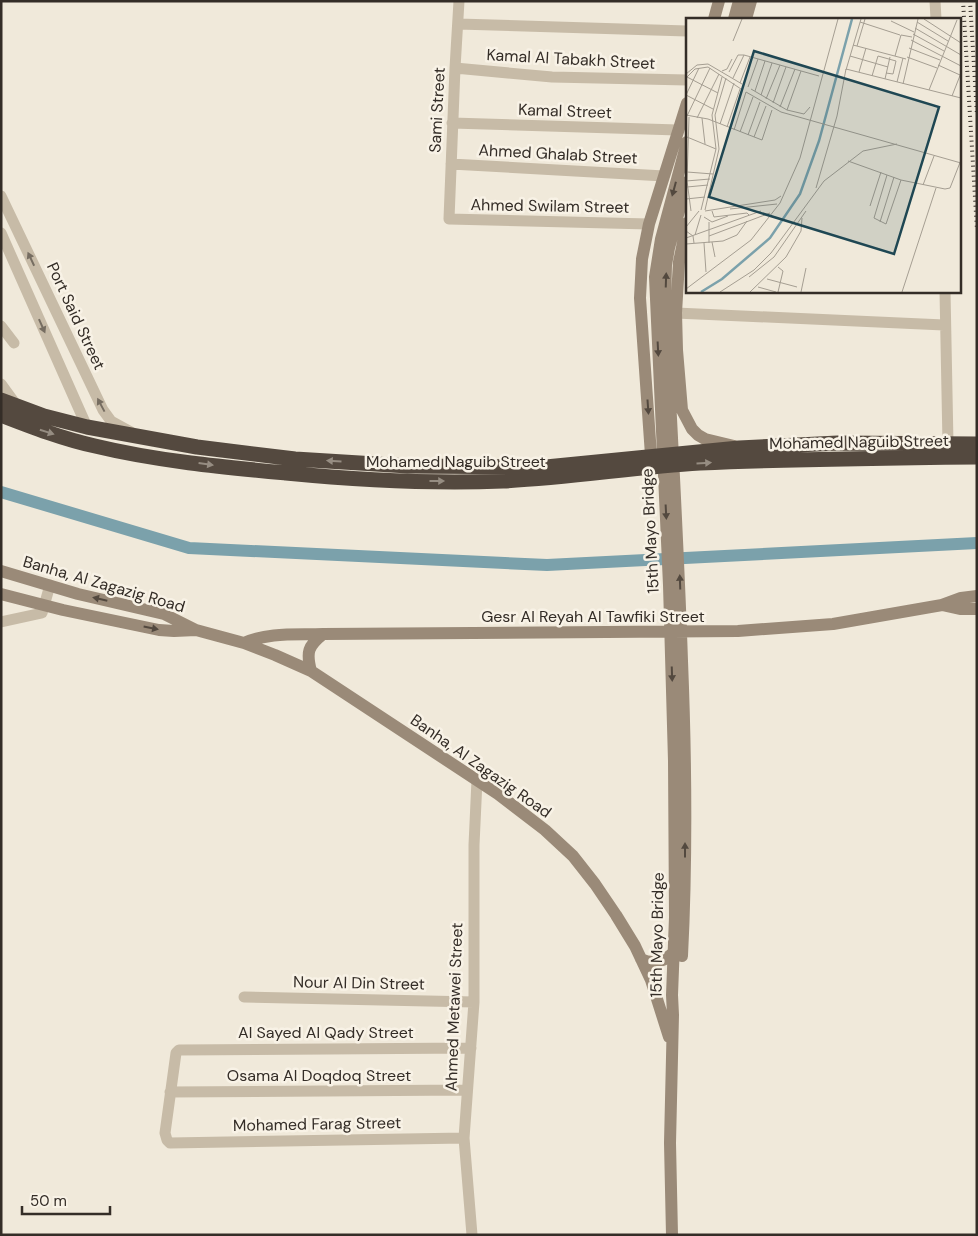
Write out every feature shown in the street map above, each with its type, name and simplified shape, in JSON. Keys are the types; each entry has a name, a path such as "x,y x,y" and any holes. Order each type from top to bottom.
{"highway":[{"name":"Mohamed Naguib Street","path":"1,400 44,416 87,427 196,447 295,459 382,464 408,474 501,481 858,450 977,444"},
{"name":"Mohamed Naguib Street","path":"1,415 44,431 94,446 156,458 233,468 378,480 408,474 546,467 651,455 738,448 858,450 977,457"},
{"path":"378,480 383,475 382,464"}],"main road":[{"path":"714,18 720,1"},
{"path":"734,18 739,1"},
{"path":"746,18 751,1"},
{"path":"651,455 640,298 642,259 649,224 686,106"},
{"name":"15th Mayo Bridge","path":"673,1015 677,1006 680,985 680,917 670,612 655,277 661,239 686,146"},
{"name":"15th Mayo Bridge","path":"673,1015 674,952 680,917 686,799 678,533 665,302 666,265 669,248 686,186"},
{"path":"686,233 676,313 682,410 692,429 705,438 738,448"},
{"name":"Banha, Al Zagazig Road","path":"1,571 78,594 164,614 196,630 244,643 311,671 498,794 545,830 573,856 616,915 641,959 650,980 673,1050"},
{"name":"Banha, Al Zagazig Road","path":"1,594 44,606 159,630 174,632 196,630"},
{"name":"Gesr Al Reyah Al Tawfiki Street","path":"244,643 254,638 268,636 323,634 738,631 832,624 942,605 961,598 977,596"},
{"name":"Gesr Al Reyah Al Tawfiki Street","path":"942,605 960,609 977,609"},
{"path":"311,671 308,654 310,647 323,634"},
{"path":"641,959 646,962 658,962 670,957 674,952"},
{"name":"Banha, Al Zagazig Road","path":"672,1235 670,1143 673,1015"}],"street":[{"name":"Sami Street","path":"450,220 448,217 459,1"},
{"path":"935,1 936,18"},
{"path":"458,24 686,31"},
{"name":"Kamal Al Tabakh Street","path":"455,68 544,77 686,80"},
{"name":"Kamal Street","path":"452,123 678,130"},
{"name":"Ahmed Ghalab Street","path":"451,164 664,176"},
{"name":"Port Said Street","path":"1,196 102,410 111,421 137,436"},
{"name":"Ahmed Swilam Street","path":"450,220 649,224"},
{"name":"Port Said Street","path":"1,233 87,427"},
{"path":"945,292 944,325 948,444"},
{"path":"676,313 944,325"},
{"path":"1,326 14,342"},
{"path":"1,384 16,406"},
{"path":"1,622 42,613 50,585"},
{"name":"Ahmed Metawei Street","path":"472,1235 464,1138 474,1002 474,845 477,780"},
{"name":"Nour Al Din Street","path":"244,997 474,1002"},
{"name":"Al Sayed Al Qady Street","path":"170,1092 176,1053 181,1049 471,1048"},
{"name":"Osama Al Doqdoq Street","path":"170,1092 467,1090"},
{"name":"Mohamed Farag Street","path":"170,1092 165,1133 170,1143 464,1138"}],"waterway":[{"path":"1,492 189,548 547,565 977,543"}],"railway":[{"path":"963,1 977,230"},
{"path":"970,1 977,115"}]}
